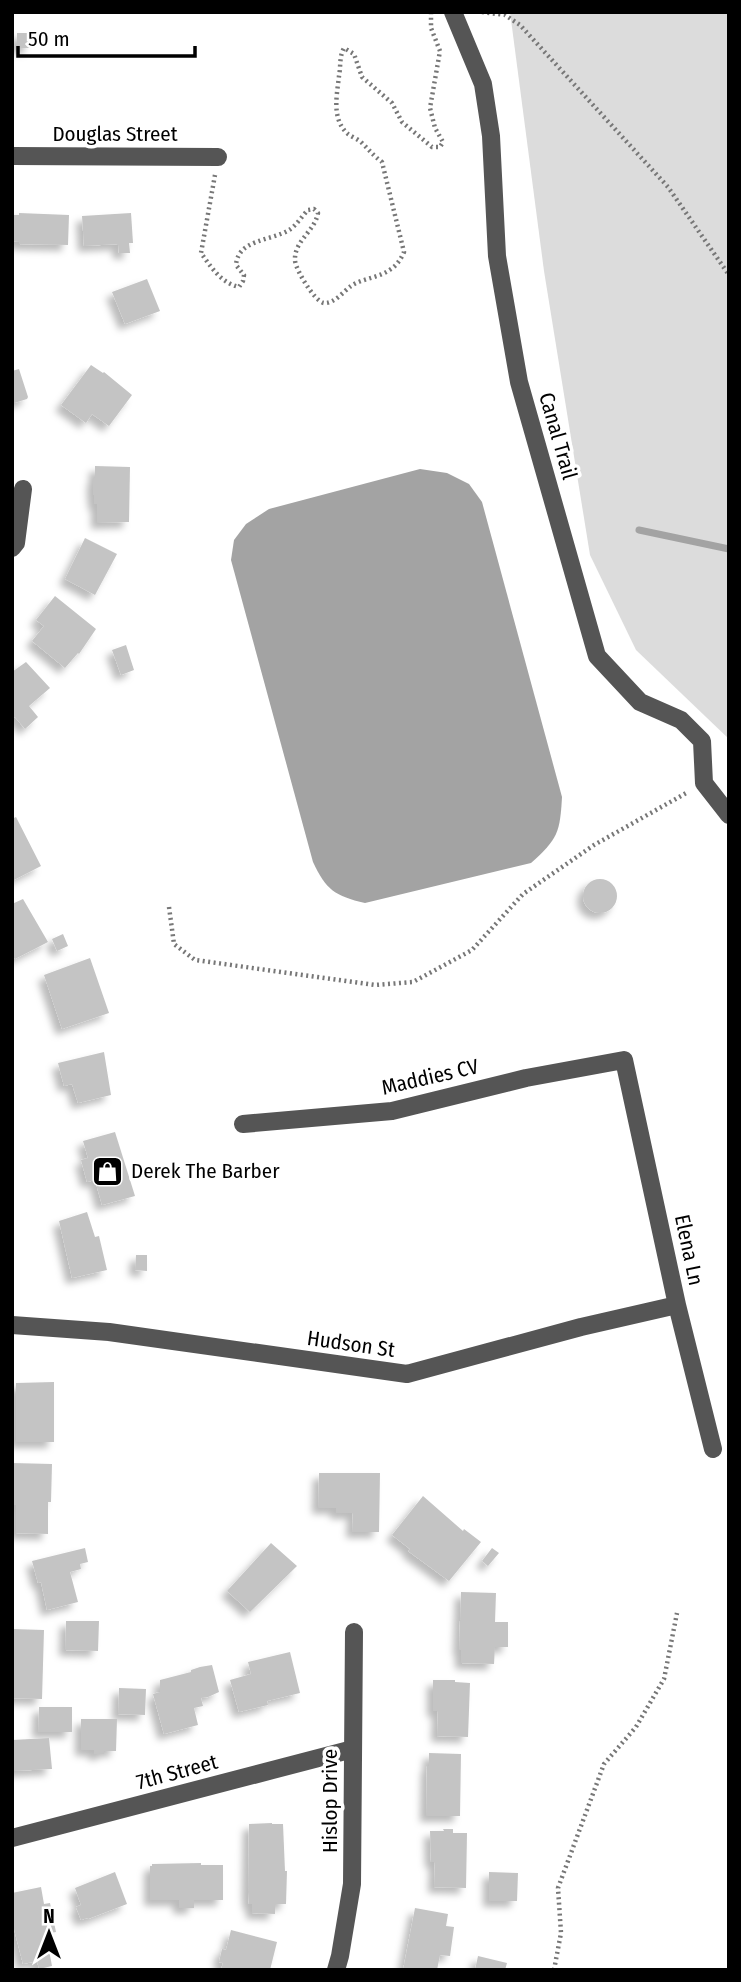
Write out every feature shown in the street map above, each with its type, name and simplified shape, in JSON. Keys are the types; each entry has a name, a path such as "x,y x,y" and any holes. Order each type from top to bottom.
{"street":[{"name":"Canal Trail","path":"453,12 483,85 491,136 496,256 519,383 597,656 640,702 681,720 702,741 704,783"},
{"name":"Douglas Street","path":"12,156 218,158"},
{"path":"12,548 16,543 23,489"},
{"path":"704,783 729,815"},
{"name":"Maddies CV","path":"243,1124 392,1111 526,1078 624,1060"},
{"name":"Elena Ln","path":"624,1060 677,1306 713,1449"},
{"name":"Hudson St","path":"12,1325 109,1332 407,1374 582,1327 677,1306"},
{"name":"Hislop Drive","path":"337,1970 352,1884 354,1632"},
{"name":"7th Street","path":"12,1838 353,1749"}],"path":[{"path":"218,158 201,253 216,274 231,285 239,287 243,281 244,275 236,265 237,257 246,247 289,230 308,210 314,209 318,214 317,221 299,244 295,253 295,264 316,299 329,303 354,284 387,272 404,252 382,162 370,153 361,141 347,133 335,107 340,56 344,48 354,54 362,77 392,103 402,122 432,147 440,147 443,142 435,128 430,108 440,51 430,28 432,12"},
{"path":"482,12 504,14 520,25 668,187 729,275"},
{"path":"169,907 174,944 195,960 375,985 413,982 472,950 523,894 594,845 704,783"},
{"path":"554,1970 561,1933 558,1888 604,1764 636,1727 664,1679 677,1613"}],"shaded area":[{"path":"510,12 729,12 729,739 636,650 590,555 544,271"},
{"path":"420,469 447,473 469,484 482,502 562,797 560,819 552,841 531,863 365,903 346,898 333,890 322,879 313,862 231,560 234,540 246,524 269,509"}],"building":[{"path":"17,33 30,33 30,48 17,48"},
{"path":"131,213 133,243 129,243 130,253 119,253 118,244 84,246 82,216"},
{"path":"12,215 69,215 68,245 19,244 12,241"},
{"path":"147,279 160,311 125,324 112,292"},
{"path":"91,365 132,395 109,426 92,414 86,423 61,405"},
{"path":"19,369 28,397 14,403 12,371"},
{"path":"95,466 130,467 129,522 97,523 97,504 94,504 93,495"},
{"path":"85,538 117,554 95,595 65,579"},
{"path":"55,596 96,629 79,654 65,668 32,641 44,626 36,620"},
{"path":"126,645 134,670 121,675 112,650"},
{"path":"26,662 50,688 29,706 38,717 25,729 15,717 12,719 12,672"},
{"path":"16,817 41,866 12,881 12,819"},
{"path":"600,879 612,884 617,896 612,908 600,913 588,908 583,896 588,884"},
{"path":"23,899 48,942 15,959 12,955 12,904"},
{"path":"63,934 68,946 57,951 52,939"},
{"path":"90,958 109,1013 62,1029 44,975"},
{"path":"104,1052 111,1095 78,1103 72,1084 64,1086 58,1063"},
{"path":"115,1132 135,1196 102,1205 95,1180 87,1182 81,1160 88,1158 83,1141"},
{"path":"87,1212 95,1237 99,1236 107,1270 72,1278 59,1221"},
{"path":"136,1255 147,1255 147,1271 135,1270"},
{"path":"54,1382 54,1442 16,1442 16,1383"},
{"path":"12,1463 52,1464 48,1534 16,1533"},
{"path":"319,1473 380,1473 379,1532 352,1532 353,1513 336,1513 336,1508 318,1508"},
{"path":"423,1496 463,1531 464,1529 481,1542 449,1581 408,1551 410,1549 392,1535"},
{"path":"271,1543 297,1566 250,1612 227,1591"},
{"path":"85,1548 88,1562 80,1564 81,1569 70,1572 78,1602 47,1610 41,1582 38,1583 32,1561"},
{"path":"492,1548 499,1553 488,1566 482,1561"},
{"path":"461,1592 496,1593 495,1622 508,1622 508,1647 495,1647 494,1664 461,1663"},
{"path":"66,1621 99,1621 98,1651 65,1650"},
{"path":"12,1629 44,1630 42,1699 12,1698"},
{"path":"290,1652 300,1693 267,1701 268,1705 239,1712 230,1680 251,1674 248,1662"},
{"path":"212,1665 219,1692 201,1698 203,1706 194,1708 198,1725 164,1734 153,1694 160,1692 160,1680"},
{"path":"433,1680 470,1683 468,1737 437,1736 438,1711 433,1711"},
{"path":"119,1688 146,1689 145,1715 118,1714"},
{"path":"39,1707 72,1707 72,1732 38,1732"},
{"path":"81,1719 117,1719 116,1751 94,1754 94,1750 81,1750"},
{"path":"49,1738 52,1769 12,1771 12,1740"},
{"path":"429,1753 461,1754 460,1816 426,1816"},
{"path":"249,1824 283,1824 287,1871 286,1904 275,1904 275,1914 252,1913 248,1892"},
{"path":"443,1829 453,1829 453,1833 467,1833 466,1888 434,1887 435,1862 431,1862 430,1831 444,1831"},
{"path":"152,1864 223,1865 223,1900 194,1900 194,1908 179,1908 179,1900 150,1900"},
{"path":"115,1872 127,1904 81,1920 76,1907 81,1905 75,1888"},
{"path":"489,1872 518,1873 517,1901 489,1901"},
{"path":"41,1887 44,1904 50,1903 56,1932 46,1934 52,1966 39,1969 37,1961 23,1964 12,1921 12,1893"},
{"path":"415,1908 448,1914 446,1926 454,1927 450,1956 440,1955 437,1970 403,1970"},
{"path":"231,1930 277,1942 270,1970 221,1970 223,1963 219,1962 222,1949 226,1950"},
{"path":"478,1956 507,1963 505,1970 475,1970"}],"waterway":[{"path":"639,530 729,549"}],"place":[{"name":"Derek The Barber","path":"108,1171"}]}
